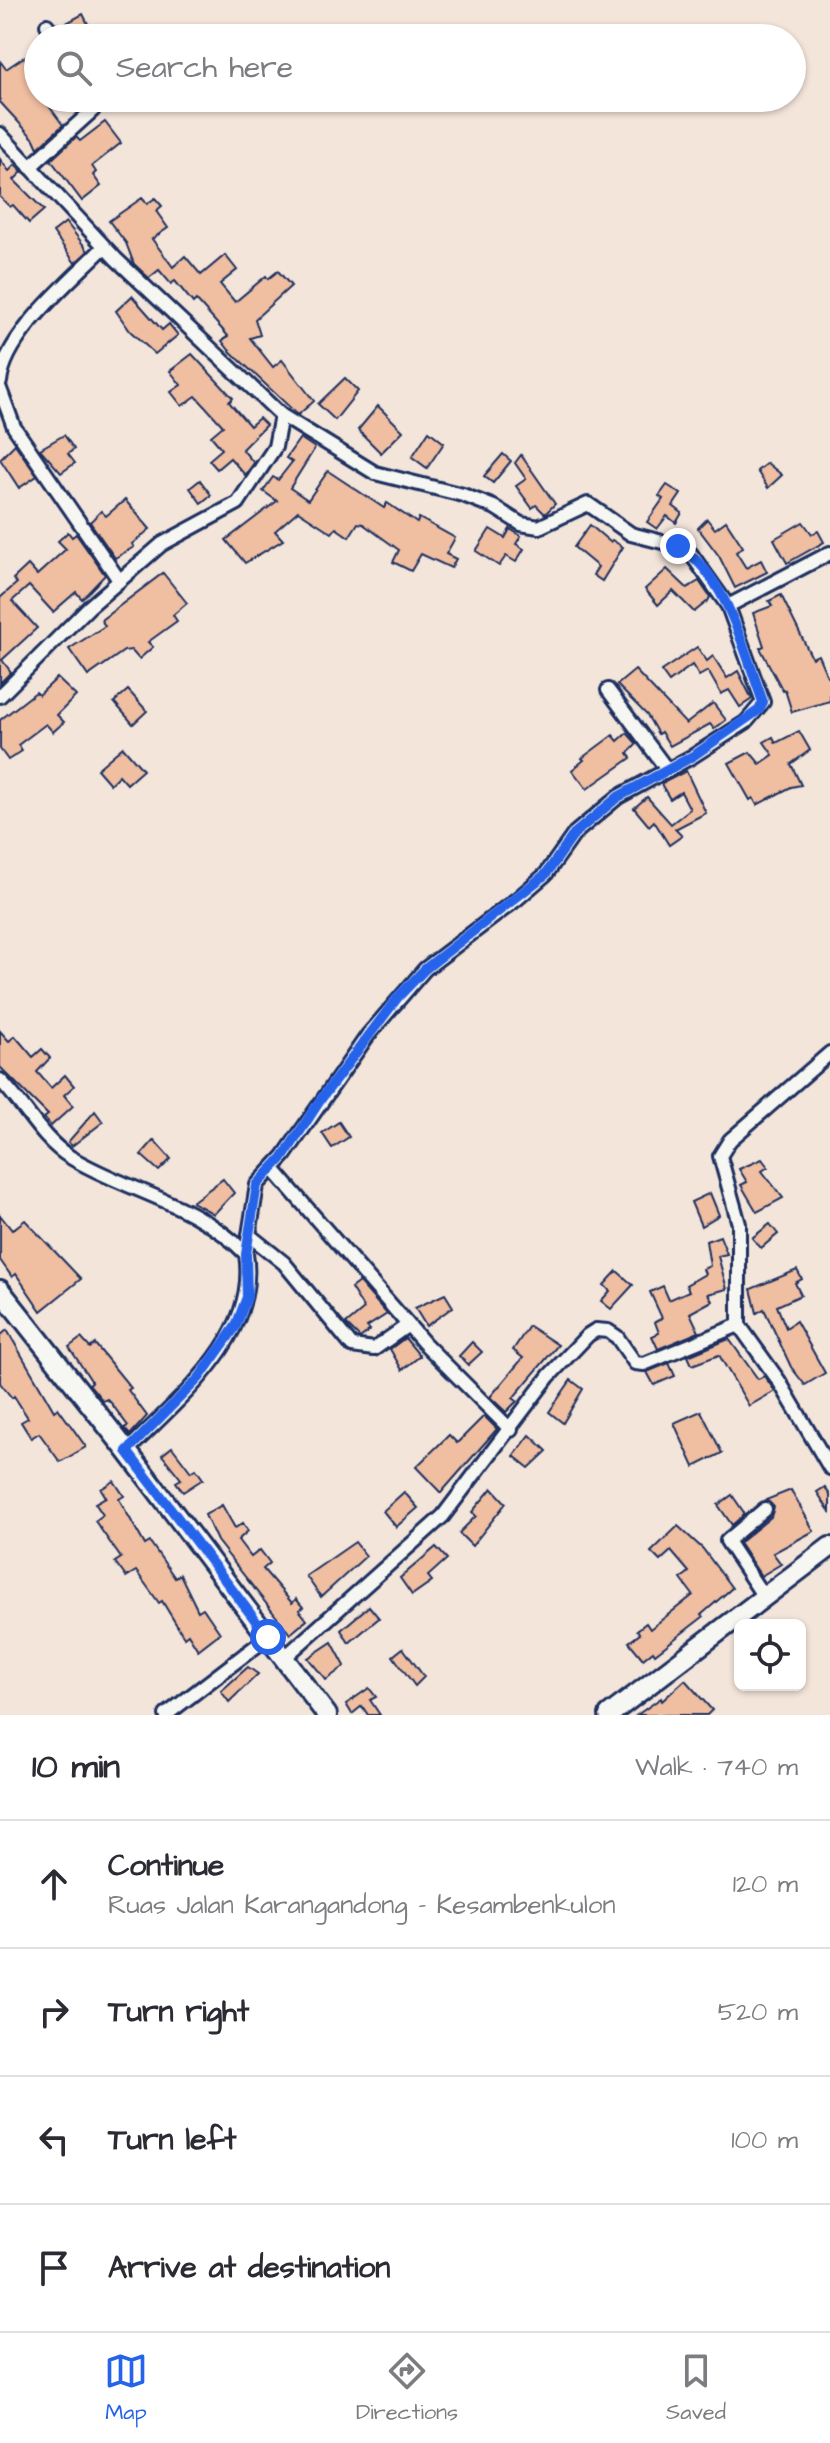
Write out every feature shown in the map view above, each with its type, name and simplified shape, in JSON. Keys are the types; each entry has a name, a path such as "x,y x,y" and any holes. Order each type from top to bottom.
{"main road":[{"path":"0,1290 127,1451 327,1715"},
{"path":"609,1715 830,1547"}],"street":[{"path":"30,167 91,112"},
{"path":"0,134 104,247 243,383 281,415 375,473 463,495 494,507 521,524 539,527 588,504 631,534 678,546 691,554 728,606 763,702 746,722 668,771 618,797 575,833 546,874 425,969 368,1035 273,1169 257,1185 246,1254 247,1297 236,1326 199,1378 127,1451"},
{"path":"0,382 6,358 32,321 104,247"},
{"path":"0,389 14,427 119,580"},
{"path":"0,696 119,580 162,544 238,503 275,447 281,415"},
{"path":"728,606 830,553"},
{"path":"608,690 668,771"},
{"path":"830,1053 730,1140 720,1156 739,1224 739,1325 779,1381 830,1468"},
{"path":"0,1080 42,1133 68,1156 147,1190 231,1238 246,1254"},
{"path":"273,1169 408,1325 511,1430"},
{"path":"249,1235 284,1263 352,1346 374,1349 408,1325"},
{"path":"284,1658 443,1516 549,1376 579,1343 596,1330 617,1337 635,1363 644,1364 739,1325"},
{"path":"764,1597 727,1541 765,1509"},
{"path":"166,1715 268,1637"}],"building":[{"path":"83,14 88,24 65,24"},
{"path":"24,57 24,112 53,112 63,125 38,148 34,139 0,102 0,61 6,69"},
{"path":"105,122 121,143 92,166 96,172 93,175 101,186 82,201 51,160 76,137 80,141"},
{"path":"0,159 9,171 15,165 22,172 14,180 44,210 29,223 13,205 10,207 0,197"},
{"path":"142,198 147,204 155,198 162,206 156,211 168,228 152,239 173,267 185,256 201,275 225,255 237,270 220,284 235,302 266,276 268,279 278,271 291,286 255,319 260,335 250,338 273,367 282,360 314,401 298,415 229,350 222,341 228,336 196,300 193,303 175,281 171,284 159,270 149,278 134,264 126,243 109,221"},
{"path":"66,222 88,251 75,263 53,232"},
{"path":"132,296 162,330 169,324 178,335 155,354 130,331 116,311"},
{"path":"192,354 233,398 229,402 250,426 259,418 266,425 242,449 254,463 245,475 230,458 217,469 209,460 222,449 211,436 223,426 196,396 182,406 171,392 181,385 170,371"},
{"path":"345,378 358,391 335,420 318,404"},
{"path":"378,406 403,431 381,453 358,430"},
{"path":"429,431 444,443 427,468 412,457"},
{"path":"64,435 74,449 68,454 75,463 61,473 40,449"},
{"path":"300,438 315,448 290,488 308,500 328,471 384,508 387,503 417,523 419,518 455,538 446,554 456,559 451,568 421,554 411,571 393,562 399,550 363,524 358,523 349,537 336,528 332,533 298,511 275,531 283,540 245,563 226,540 277,501 263,491 273,477 278,480 292,462 286,458"},
{"path":"15,444 37,476 19,488 0,459"},
{"path":"503,454 511,461 493,483 484,476"},
{"path":"521,455 555,504 545,514 536,505 532,508 516,486 526,479 515,463"},
{"path":"767,463 782,475 768,488 757,471"},
{"path":"200,480 211,495 201,503 190,488"},
{"path":"667,485 681,494 673,506 682,513 676,523 667,516 657,529 647,522 663,499 659,496"},
{"path":"125,500 150,529 132,544 134,547 115,558 90,522 101,511 106,516"},
{"path":"707,519 715,529 726,521 743,547 736,552 746,568 761,560 767,572 735,588 719,556 698,528"},
{"path":"803,522 812,534 818,531 824,542 787,563 774,539"},
{"path":"590,525 610,542 612,540 623,547 602,581 593,575 598,567 574,547"},
{"path":"490,529 505,538 510,529 521,536 516,544 524,549 516,562 506,556 499,566 476,551"},
{"path":"68,532 72,537 76,534 105,575 82,599 76,592 53,612 29,586 12,601 37,628 2,660 11,672 0,683 0,598 17,583 13,579 28,565 37,575 66,549 58,541"},
{"path":"667,569 687,588 699,581 710,597 708,601 694,612 673,591 658,605 645,589"},
{"path":"163,573 187,603 173,615 177,621 148,642 153,647 139,659 131,650 124,651 88,676 69,649 105,626 101,620"},
{"path":"781,595 812,658 818,655 827,676 830,675 830,701 792,712 785,690 760,648 764,646 753,613 772,606 769,601"},
{"path":"697,647 707,661 713,656 727,678 738,671 752,699 740,707 729,690 721,694 708,671 699,676 692,665 669,682 661,671"},
{"path":"635,670 686,724 713,703 726,720 714,729 710,724 670,746 661,732 658,734 647,715 617,685"},
{"path":"57,678 76,696 57,715 64,722 53,732 46,724 18,745 22,751 8,760 0,749 0,720 36,692 39,695"},
{"path":"128,690 147,711 133,724 114,702"},
{"path":"799,731 810,750 791,764 801,785 757,805 753,798 750,800 729,763 750,752 760,764 773,755 764,742 773,737 776,743"},
{"path":"627,733 637,744 628,753 631,758 587,789 572,770 584,760 582,758 613,735 618,741"},
{"path":"123,747 143,770 127,784 119,775 110,784 97,769"},
{"path":"686,771 706,813 675,829 682,836 669,845 654,821 649,826 634,808 647,797 671,824 690,809 681,792 670,799 661,784"},
{"path":"0,1031 9,1041 15,1036 33,1057 42,1049 50,1058 37,1072 51,1088 65,1075 74,1086 64,1095 73,1106 51,1126 44,1118 48,1115 0,1067"},
{"path":"95,1111 103,1122 72,1146 68,1142"},
{"path":"339,1122 349,1137 332,1148 322,1133"},
{"path":"154,1140 171,1159 159,1171 141,1155"},
{"path":"762,1159 768,1167 762,1171 783,1198 757,1212 741,1185 747,1182 739,1169"},
{"path":"223,1179 234,1193 214,1214 192,1202"},
{"path":"710,1193 719,1215 701,1226 691,1202"},
{"path":"0,1215 12,1230 25,1220 81,1279 41,1311 16,1274 12,1277 0,1260"},
{"path":"770,1224 778,1234 761,1248 752,1238"},
{"path":"720,1236 727,1254 718,1256 727,1289 708,1294 712,1301 690,1313 699,1332 658,1349 652,1336 659,1333 655,1322 662,1318 650,1292 663,1286 669,1300 689,1291 686,1285 705,1274 703,1269 710,1266 706,1241"},
{"path":"797,1270 802,1279 795,1283 801,1295 777,1306 786,1328 796,1321 825,1373 805,1385 791,1367 764,1309 757,1313 751,1289"},
{"path":"617,1271 633,1285 611,1309 601,1301 610,1291 604,1285"},
{"path":"359,1282 387,1314 367,1327 370,1330 360,1338 346,1324 364,1309 351,1288"},
{"path":"445,1294 453,1307 426,1326 415,1308"},
{"path":"529,1326 558,1345 513,1398 517,1401 506,1412 490,1397 523,1358 513,1350"},
{"path":"7,1330 54,1411 58,1408 86,1447 60,1462 39,1433 31,1438 21,1422 28,1418 14,1396 12,1398 0,1383 0,1336"},
{"path":"81,1338 90,1348 95,1344 131,1388 128,1390 147,1416 130,1435 124,1428 128,1426 111,1403 107,1399 103,1401 89,1384 92,1382 69,1347"},
{"path":"405,1338 420,1356 402,1370 390,1349"},
{"path":"729,1339 758,1379 764,1376 775,1391 749,1406 719,1355 692,1365 688,1356"},
{"path":"472,1342 482,1352 468,1365 459,1356"},
{"path":"669,1363 675,1376 654,1385 647,1372"},
{"path":"571,1380 583,1389 563,1423 549,1412"},
{"path":"701,1411 722,1453 694,1467 674,1423"},
{"path":"484,1416 497,1429 441,1493 416,1467 449,1435 457,1443"},
{"path":"530,1435 547,1451 529,1468 514,1456"},
{"path":"172,1447 191,1472 196,1469 203,1479 183,1492 176,1482 181,1479 162,1455"},
{"path":"114,1481 124,1496 119,1499 145,1545 150,1542 175,1578 180,1574 198,1611 203,1608 220,1633 198,1650 188,1634 184,1637 162,1601 159,1603 136,1571 126,1577 115,1562 121,1558 95,1521 103,1515 95,1503 106,1497 101,1489"},
{"path":"825,1487 830,1495 830,1512 817,1492"},
{"path":"492,1488 506,1503 472,1546 459,1533 476,1516 472,1512"},
{"path":"791,1490 814,1531 773,1553 781,1564 761,1576 739,1543 771,1517 774,1507 766,1500"},
{"path":"404,1492 418,1508 396,1527 383,1511"},
{"path":"732,1495 745,1514 732,1525 718,1505"},
{"path":"222,1505 235,1528 243,1523 248,1531 238,1540 251,1557 260,1550 270,1563 263,1569 292,1603 296,1599 303,1607 299,1610 307,1620 290,1634 217,1541 205,1515"},
{"path":"678,1526 703,1549 732,1588 701,1615 703,1617 655,1654 653,1651 643,1659 629,1642 640,1634 637,1630 646,1623 650,1629 693,1595 681,1579 689,1572 671,1551 660,1561 651,1552"},
{"path":"355,1542 366,1556 321,1597 306,1576"},
{"path":"436,1547 447,1559 428,1576 432,1581 412,1595 400,1578"},
{"path":"369,1606 379,1618 349,1643 341,1630"},
{"path":"332,1642 345,1666 326,1680 308,1658"},
{"path":"403,1648 424,1677 415,1686 393,1656"},
{"path":"248,1667 258,1674 229,1702 221,1691"},
{"path":"685,1680 712,1710 707,1715 637,1715 661,1698 662,1701"},
{"path":"369,1688 376,1697 370,1700 380,1715 368,1715 362,1706 352,1714 346,1704"}],"route":[{"path":"268,1637 127,1451 199,1378 236,1326 247,1297 249,1274 246,1254 257,1185 284,1156 321,1099 398,997 425,969 546,874 575,833 618,797 693,756 746,722 759,710 763,702 728,606 691,554 678,546"}]}
